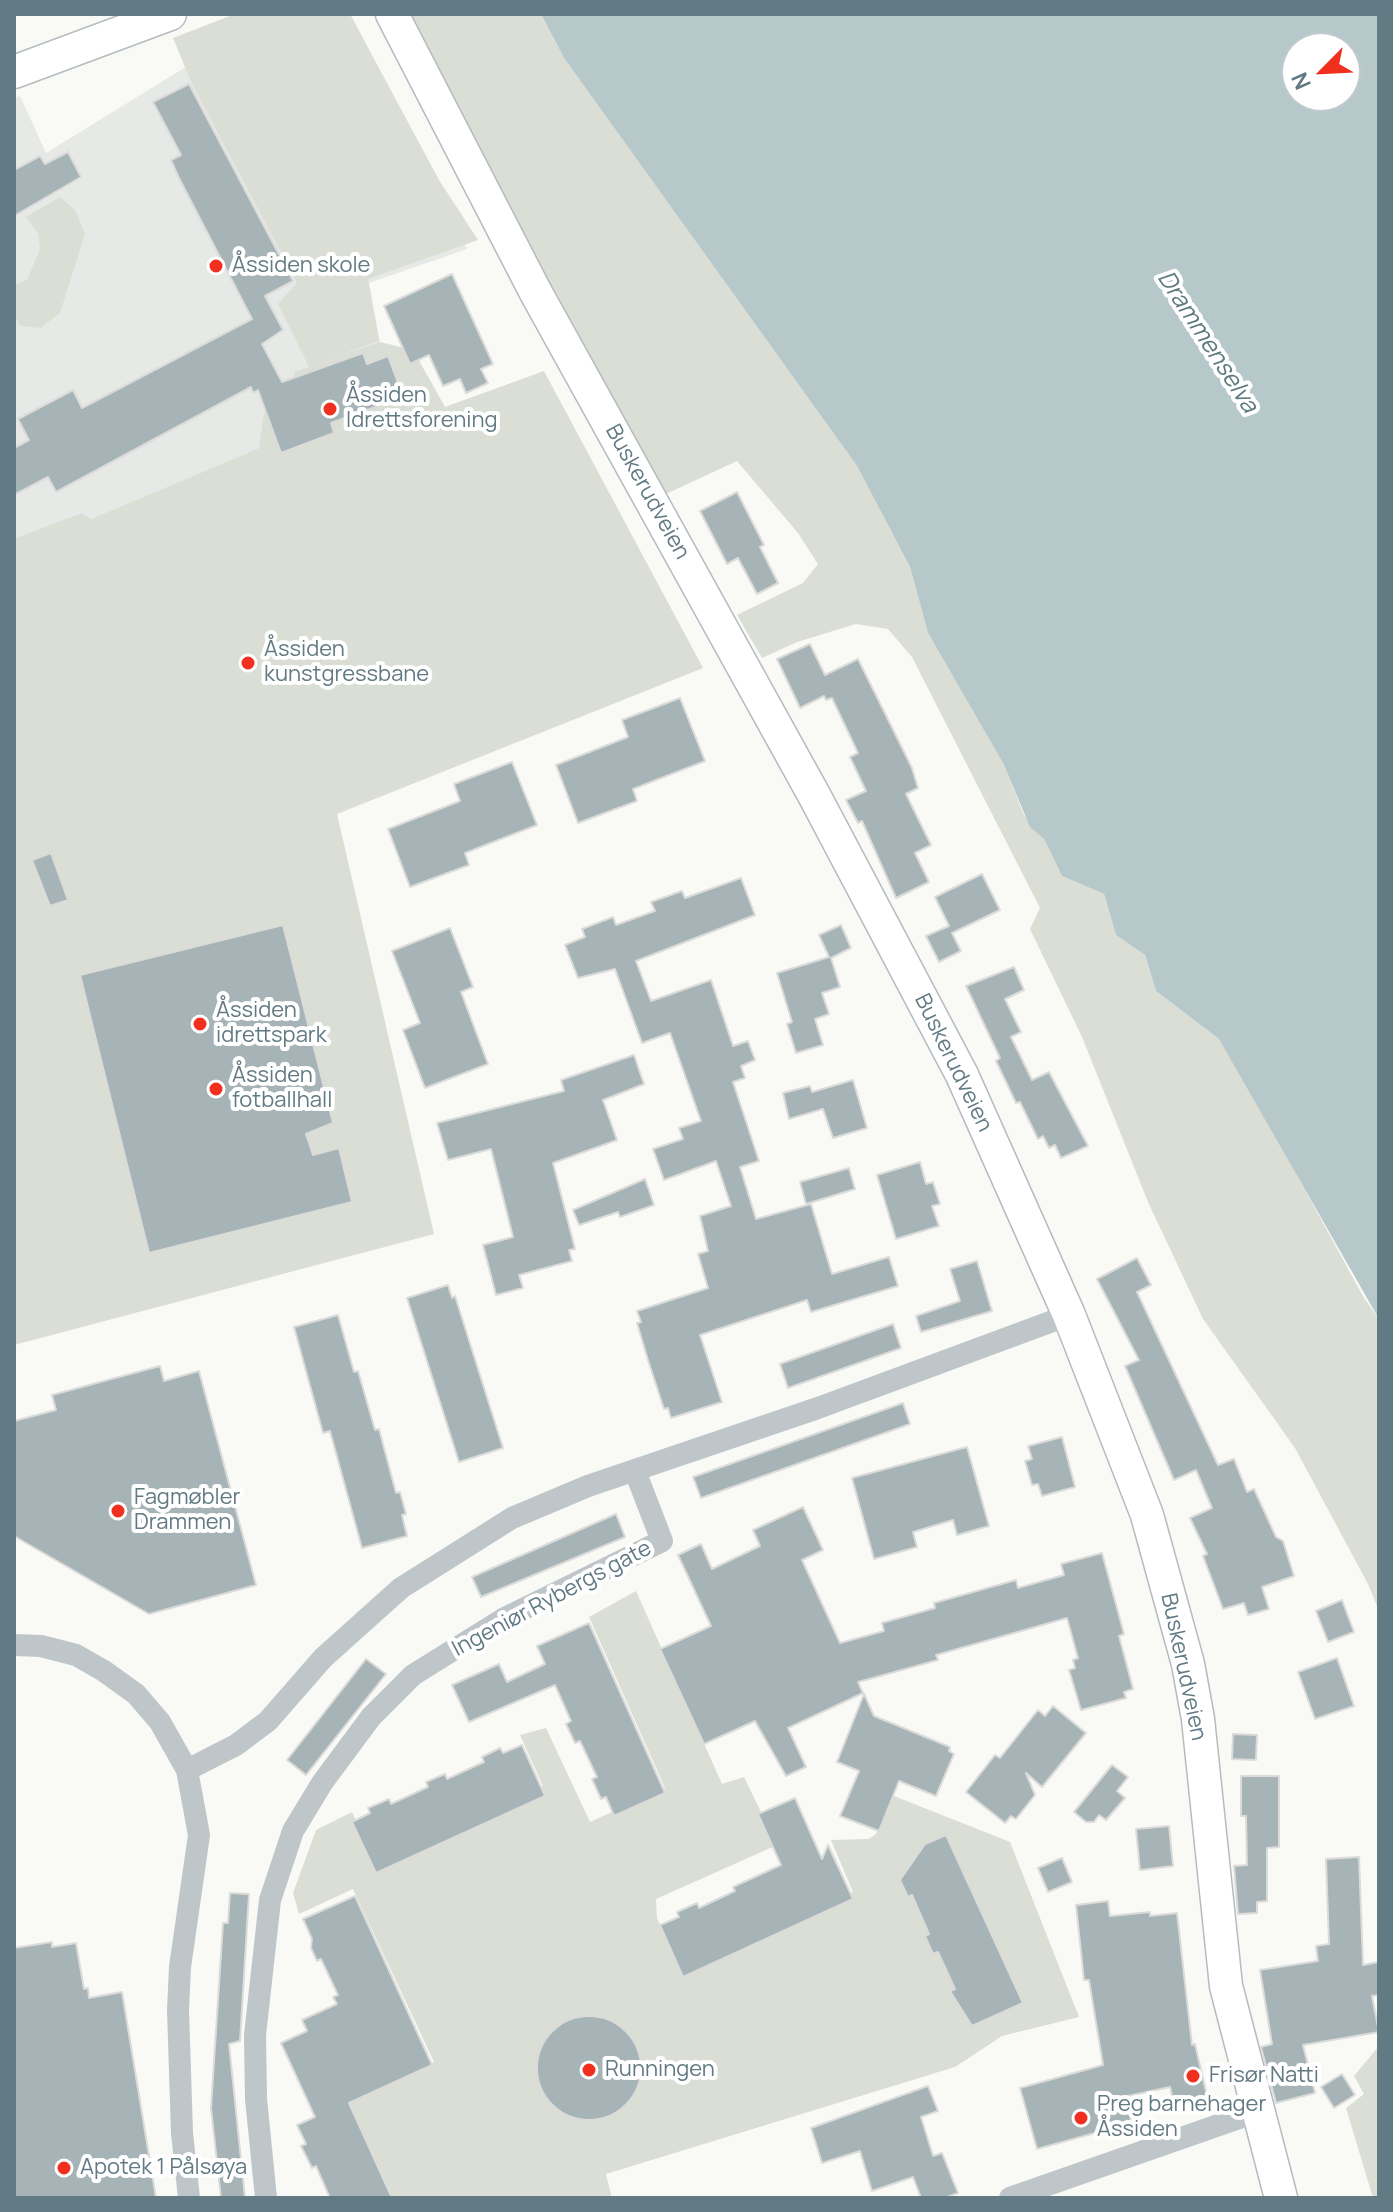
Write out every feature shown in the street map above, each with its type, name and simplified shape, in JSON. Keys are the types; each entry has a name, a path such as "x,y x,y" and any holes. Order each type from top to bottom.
{"main road":[{"path":"14,72 170,14"},
{"name":"Buskerudveien","path":"392,14 535,291 814,795 962,1075 1069,1315 1147,1515 1188,1664 1198,1719 1226,1986 1256,2112 1281,2198"}],"street":[{"path":"187,1770 223,1753 268,1721 323,1658 401,1588 512,1518 1069,1315"},
{"name":"Ingeniør Rybergs gate","path":"266,2198 256,2099 255,2035 270,1900 293,1831 322,1783 371,1717 413,1675 503,1619 662,1541 635,1471"},
{"path":"14,1645 41,1646 76,1655 125,1687 160,1722 187,1770 199,1835 180,1967 178,2010 182,2133 189,2198"},
{"path":"1010,2198 1256,2112"}],"shaded area":[{"name":"Åssiden idrettspark","path":"235,14 350,14 439,180 478,240 368,279 379,341 320,362 380,342 413,350 445,407 544,371 703,668 337,814 434,1234 14,1345 14,539 81,513 91,519 259,448 264,414 302,400 294,372 309,367 278,304 297,283 192,84 173,38"},
{"name":"Åssiden skole","path":"272,14 338,14 467,249 369,283 380,342 295,372 303,400 259,448 91,519 80,513 14,540 14,98 20,96 46,153"},
{"path":"403,14 541,14 564,58 857,466 910,567 928,633 1004,765 1024,815 1044,839 1062,876 1104,894 1116,935 1145,955 1156,991 1219,1039 1240,1071 1364,1298 1379,1319 1379,1611 1368,1584 1295,1448 1203,1319 1148,1202 1082,1037 1030,929 1040,908 912,657 888,629 856,624 797,642 762,658 737,615 803,583 818,564 798,533 737,461 666,494 587,365"},
{"path":"60,197 75,210 85,234 60,313 40,328 21,326 14,316 14,285 27,280 40,249 38,233 26,217"},
{"path":"636,1591 722,1784 744,1777 777,1845 656,1899 657,1918 680,1969 853,1892 831,1840 869,1839 876,1834 894,1796 1010,1842 1079,2017 1002,2036 955,2067 606,2174 612,2198 393,2198 345,2095 381,2088 434,2062 353,1889 299,1914 293,1893 316,1830 352,1812 375,1863 543,1786 520,1735 546,1728 590,1822 665,1788 589,1617"},
{"path":"1379,2046 1379,2198 1373,2198 1346,2108 1364,2094 1354,2076"}],"water":[{"name":"Drammenselva","path":"541,14 1379,14 1379,1319 1219,1039 1156,991 1145,955 1116,935 1104,894 1062,876 1044,839 1030,827 1004,765 928,633 910,567 857,466 564,58"}],"building":[{"path":"189,84 293,281 265,296 283,330 262,344 282,382 363,353 367,364 388,356 401,391 389,395 392,401 331,423 334,433 281,453 258,390 253,393 251,387 56,492 48,477 14,495 14,448 29,440 18,419 73,390 82,408 252,319 179,178 171,160 181,155 153,102"},
{"path":"68,152 81,177 14,216 14,170 40,156 45,164"},
{"path":"452,274 493,364 481,369 488,383 466,393 460,379 443,386 429,355 410,364 384,306"},
{"path":"737,492 764,545 760,547 778,583 757,594 738,558 727,564 700,511"},
{"path":"810,644 825,675 858,659 912,768 918,788 906,794 931,845 915,853 929,882 896,898 862,821 858,823 846,800 866,791 850,757 858,753 832,698 826,700 824,696 800,708 777,659"},
{"path":"680,698 705,761 633,789 637,801 578,823 556,765 628,737 622,720"},
{"path":"512,762 537,825 465,853 469,865 410,887 388,829 460,801 454,784"},
{"path":"51,853 68,900 50,906 32,860"},
{"path":"982,874 1000,910 952,933 961,951 939,962 926,936 949,926 935,897"},
{"path":"741,878 755,915 636,961 651,1001 711,980 733,1046 748,1041 755,1060 741,1066 745,1078 733,1082 759,1161 740,1167 756,1219 811,1204 832,1274 889,1257 898,1286 811,1312 807,1300 700,1335 722,1402 671,1418 668,1408 664,1409 648,1360 637,1323 641,1322 637,1311 708,1288 698,1254 708,1251 700,1216 731,1206 716,1161 664,1180 653,1149 683,1139 679,1128 701,1121 670,1033 642,1043 615,969 578,978 565,945 585,937 582,929 613,917 616,925 655,911 651,902 682,891 685,898"},
{"name":"Åssiden fotballhall","path":"283,925 333,1123 306,1134 313,1155 339,1148 352,1202 149,1253 80,975"},
{"path":"841,925 851,948 831,958 840,987 822,993 829,1014 815,1019 823,1045 796,1053 787,1024 792,1022 777,973 829,957 819,935"},
{"path":"450,928 473,987 461,992 488,1064 425,1088 403,1030 420,1023 392,951"},
{"path":"1014,967 1024,990 1005,999 1021,1032 1011,1037 1032,1080 1049,1072 1088,1146 1061,1158 1055,1145 1049,1148 1043,1136 1038,1139 1020,1102 1016,1103 996,1061 1000,1058 966,986"},
{"path":"634,1055 644,1084 603,1100 617,1140 553,1163 575,1249 569,1250 572,1261 519,1275 523,1288 496,1295 483,1245 513,1237 491,1149 448,1160 437,1123 564,1091 561,1080"},
{"path":"853,1080 867,1128 833,1138 823,1109 789,1119 783,1093 810,1086 812,1092"},
{"path":"920,1162 926,1184 933,1182 940,1204 932,1206 939,1226 896,1239 877,1175"},
{"path":"849,1168 855,1189 806,1204 800,1182"},
{"path":"645,1179 654,1205 620,1217 618,1212 579,1225 573,1210"},
{"path":"1137,1258 1151,1285 1137,1292 1218,1465 1234,1459 1247,1492 1254,1489 1276,1537 1283,1541 1294,1576 1262,1587 1269,1609 1248,1615 1244,1603 1223,1609 1203,1556 1207,1554 1190,1518 1212,1508 1196,1470 1174,1480 1125,1366 1139,1360 1097,1279"},
{"path":"977,1261 992,1311 921,1332 916,1316 960,1301 950,1269"},
{"path":"448,1285 452,1298 455,1296 503,1448 459,1462 407,1298"},
{"path":"338,1315 354,1372 358,1371 375,1430 379,1429 396,1493 400,1492 406,1514 402,1515 407,1536 362,1548 330,1431 323,1433 294,1327"},
{"path":"893,1324 901,1348 788,1388 780,1364"},
{"path":"160,1366 164,1381 199,1371 256,1585 149,1614 14,1536 14,1421 56,1410 52,1395"},
{"path":"903,1403 910,1424 701,1498 693,1477"},
{"path":"1062,1437 1075,1487 1042,1496 1038,1484 1032,1485 1025,1461 1032,1459 1028,1446"},
{"path":"967,1447 989,1526 957,1535 953,1520 913,1532 917,1547 874,1559 852,1478"},
{"path":"803,1507 823,1550 802,1560 840,1643 884,1631 882,1623 935,1608 934,1603 1016,1580 1018,1588 1064,1575 1061,1564 1102,1553 1124,1634 1119,1636 1133,1689 1124,1692 1126,1698 1081,1710 1069,1670 1075,1668 1073,1660 1078,1658 1067,1618 936,1655 938,1660 858,1682 863,1693 788,1728 806,1767 786,1776 755,1721 704,1744 660,1649 711,1626 678,1555 701,1544 712,1569 760,1546 753,1530"},
{"path":"616,1514 625,1537 481,1597 472,1577"},
{"path":"1342,1600 1354,1632 1328,1642 1316,1611"},
{"path":"589,1623 665,1793 614,1816 606,1797 601,1799 592,1779 597,1777 580,1741 575,1743 566,1724 571,1721 555,1685 469,1722 452,1685 499,1664 507,1682 545,1664 537,1646"},
{"path":"1337,1658 1354,1706 1315,1719 1298,1672"},
{"path":"366,1659 386,1674 306,1775 287,1760"},
{"path":"864,1694 874,1716 950,1747 949,1751 954,1754 936,1796 899,1781 879,1831 840,1816 859,1771 837,1762"},
{"path":"1053,1706 1086,1733 1042,1787 1026,1773 1035,1795 1016,1819 1011,1816 1005,1823 966,1792 995,1755 1000,1758 1038,1710 1045,1716"},
{"path":"1233,1734 1257,1735 1256,1760 1232,1759"},
{"path":"522,1745 545,1796 376,1873 352,1822 370,1813 368,1808 389,1799 391,1804 428,1787 426,1782 445,1774 447,1779 484,1762 482,1757 500,1748 503,1753"},
{"path":"1112,1765 1128,1777 1117,1791 1125,1798 1106,1820 1099,1815 1094,1822 1086,1822 1074,1812"},
{"path":"1241,1776 1279,1776 1279,1847 1267,1848 1267,1901 1257,1902 1257,1913 1238,1914 1234,1866 1247,1865 1246,1816 1241,1816"},
{"path":"795,1798 822,1859 828,1845 853,1899 683,1977 660,1925 679,1917 677,1912 697,1903 699,1908 735,1891 733,1887 781,1865 758,1814"},
{"path":"1169,1826 1173,1866 1140,1870 1136,1829"},
{"path":"946,1835 1023,2003 972,2026 950,1991 955,1989 938,1952 933,1954 925,1936 929,1934 912,1895 908,1897 900,1880 925,1844"},
{"path":"1359,1857 1363,1965 1379,1962 1379,1995 1372,1996 1379,2032 1303,2045 1315,2093 1276,2103 1261,2047 1272,2044 1260,1970 1318,1961 1316,1946 1329,1944 1326,1859"},
{"path":"1062,1858 1072,1882 1048,1892 1038,1868"},
{"path":"230,1893 249,1894 240,2041 229,2044 245,2198 221,2198 211,2108 223,1923 228,1923"},
{"path":"355,1896 432,2065 349,2103 392,2198 330,2198 316,2166 312,2168 301,2146 306,2144 297,2125 315,2117 281,2043 307,2031 302,2020 337,2004 333,1997 338,1995 321,1959 317,1961 311,1948 312,1939 303,1919"},
{"path":"1108,1901 1110,1916 1177,1913 1192,2045 1195,2044 1207,2096 1174,2104 1170,2087 1128,2096 1131,2123 1037,2149 1020,2088 1103,2065 1089,1980 1084,1980 1076,1905"},
{"path":"52,1942 52,1947 76,1943 84,1989 88,1988 89,1998 122,1992 156,2198 14,2198 14,1948"},
{"name":"Runningen","path":"589,2016 609,2020 626,2031 637,2048 641,2068 637,2088 626,2105 609,2116 589,2120 569,2116 552,2105 541,2088 537,2068 541,2048 552,2031 569,2020"},
{"path":"1342,2074 1355,2095 1334,2108 1321,2087"},
{"path":"928,2086 938,2111 921,2117 933,2156 942,2153 958,2193 944,2198 921,2198 913,2177 872,2191 860,2151 822,2163 811,2128"}],"place":[{"name":"Åssiden skole","path":"216,266"},
{"name":"Åssiden Idrettsforening","path":"330,409"},
{"name":"Åssiden kunstgressbane","path":"248,663"},
{"name":"Åssiden idrettspark","path":"200,1024"},
{"name":"Åssiden fotballhall","path":"216,1089"},
{"name":"Fagmøbler Drammen","path":"118,1511"},
{"name":"Runningen","path":"589,2070"},
{"name":"Frisør Natti","path":"1193,2076"},
{"name":"Preg barnehager Åssiden","path":"1081,2118"},
{"name":"Apotek 1 Pålsøya","path":"64,2168"}]}
